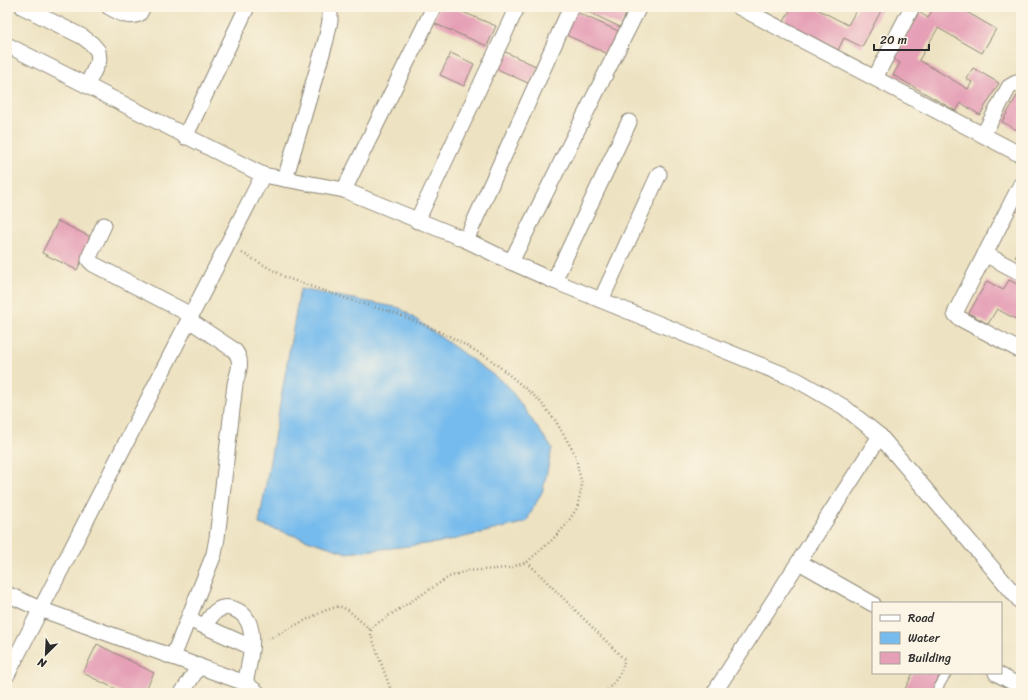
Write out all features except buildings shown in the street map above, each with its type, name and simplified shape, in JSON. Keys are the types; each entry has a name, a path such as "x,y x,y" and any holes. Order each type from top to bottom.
{"street":[{"path":"23,7 83,37 98,50 98,60 86,85"},
{"path":"109,7 127,16 134,16 139,14 143,7"},
{"path":"185,136 247,7"},
{"path":"285,179 326,40 330,21 330,7"},
{"path":"344,190 434,7"},
{"path":"417,221 517,7"},
{"path":"466,240 571,7"},
{"path":"511,262 639,7"},
{"path":"739,7 1021,156"},
{"path":"875,78 912,7"},
{"path":"7,45 263,175 344,190 466,240 554,281 797,380 844,407 880,436 1021,602"},
{"path":"983,135 1010,87 1016,83 1021,83"},
{"path":"554,281 629,122"},
{"path":"601,300 659,174"},
{"path":"7,675 263,175"},
{"path":"1021,184 955,314 959,318 1021,351"},
{"path":"104,225 90,255 89,260 92,264 190,317 239,355 240,363 233,397 214,554 174,657"},
{"path":"985,254 1021,273"},
{"path":"714,693 880,436"},
{"path":"799,562 872,603"},
{"path":"7,594 40,609 245,683 258,693"},
{"path":"205,626 212,614 227,607 237,609 244,614 249,623 252,638 245,683"},
{"path":"188,619 251,647"},
{"path":"182,693 199,666"},
{"path":"998,674 1021,687"}],"lane":[{"path":"936,693 946,674"}],"path":[{"path":"227,245 287,278 360,303 392,312 449,336 490,359 538,399 555,420 575,454 582,484 577,508 566,525 552,540 527,562 509,568 466,571 448,577 376,623 370,630"},
{"path":"527,562 624,659 624,664 618,676 604,693"},
{"path":"251,647 324,611 339,606 348,610 370,630 392,693"}],"water":[{"path":"300,289 400,308 507,385 552,448 543,490 526,522 444,542 347,553 259,524"}]}
